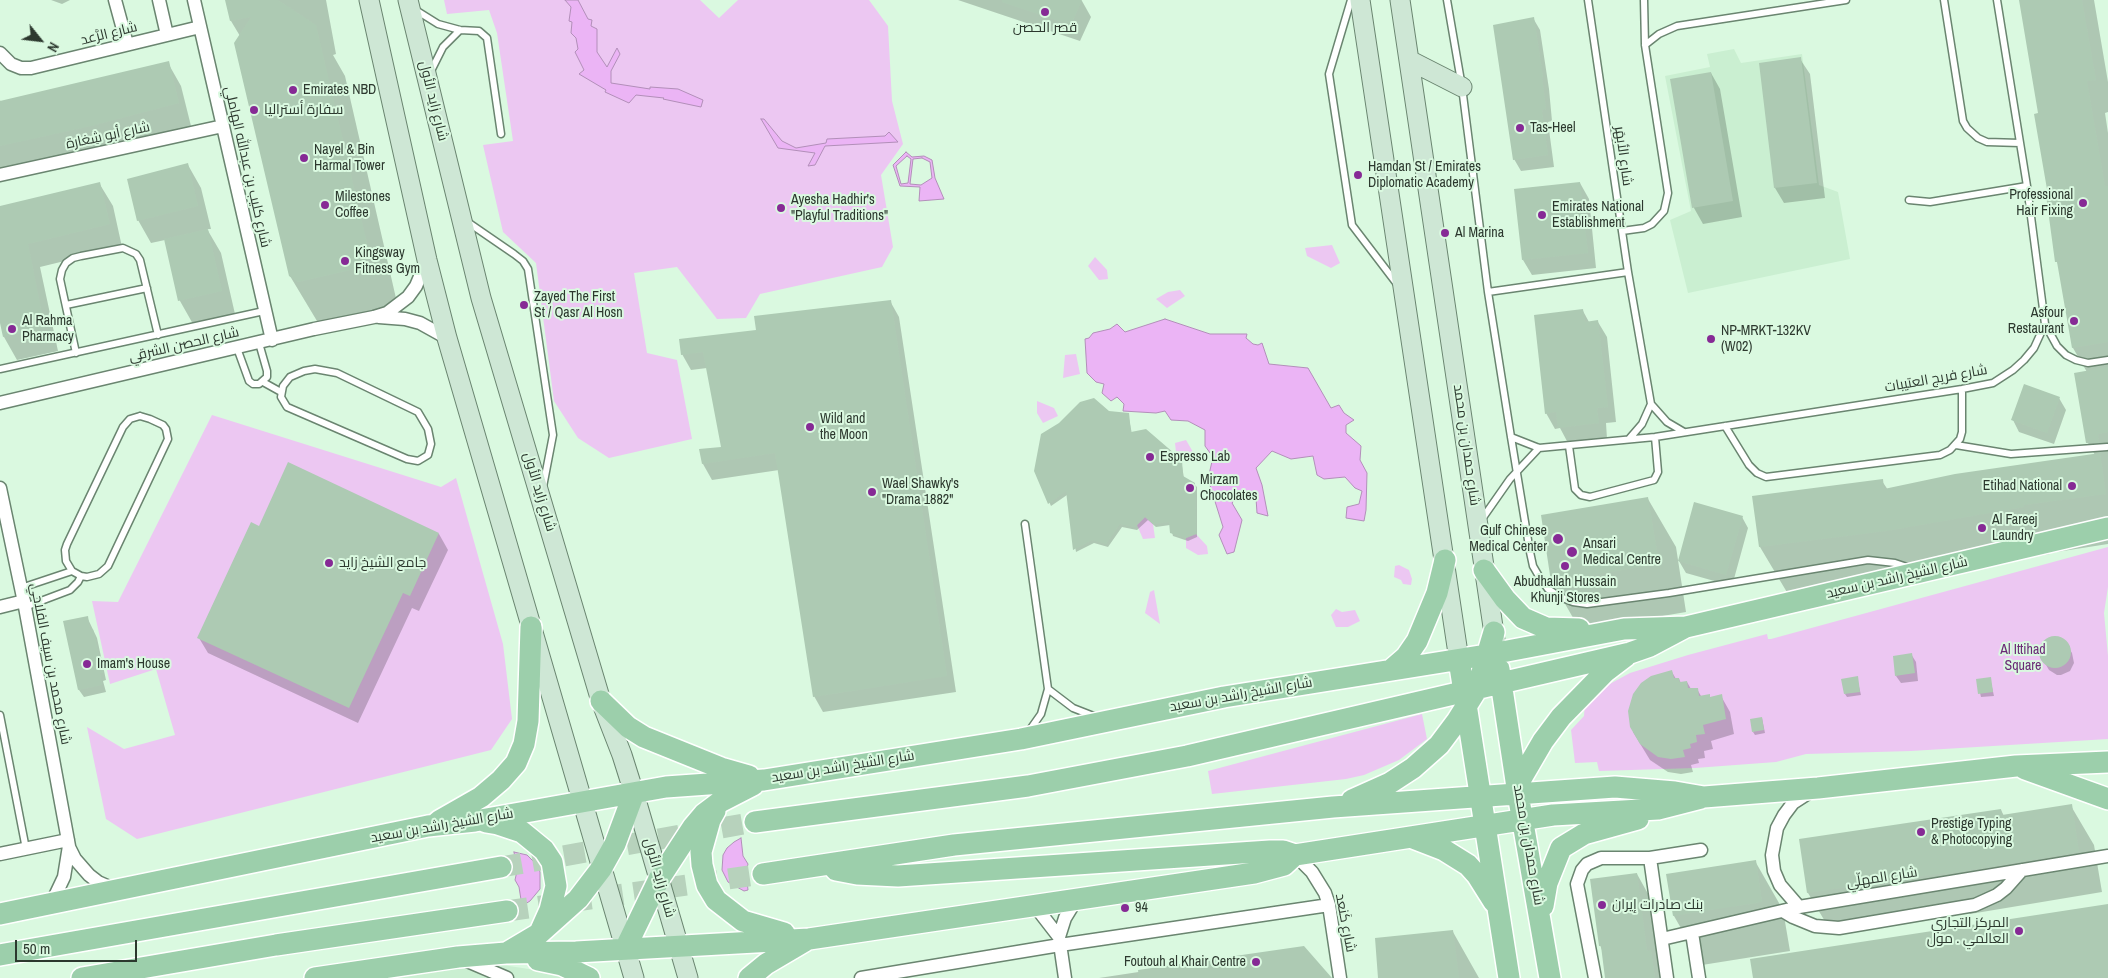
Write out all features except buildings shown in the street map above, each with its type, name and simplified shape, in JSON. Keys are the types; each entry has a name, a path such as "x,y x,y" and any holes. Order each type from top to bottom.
{"main road":[{"path":"369,0 446,338 634,978"},
{"path":"1360,0 1445,560 1452,618 1459,660 1470,695 1481,796 1493,824 1491,863 1509,978"},
{"name":"شارع حمدان بن محمد","path":"1400,0 1494,632"},
{"name":"شارع زايد الأول","path":"408,2 481,298 601,701 622,755 634,793 688,978"},
{"path":"1409,60 1462,87"},
{"path":"2087,533 2108,514"},
{"name":"شارع الشيخ راشد بن سعيد","path":"755,822 1028,786 1178,758 1470,695 1501,683 1630,653 1650,646 1686,627 2108,528"},
{"path":"1391,670 1406,657 1417,641 1437,593 1445,560"},
{"path":"1484,570 1513,610 1522,618 1536,625 1556,630 1624,629"},
{"name":"شارع الشيخ راشد بن سعيد","path":"0,914 428,826 475,821 677,786 764,780 1021,739 1224,697 1459,660 1624,629 1666,626 1686,627"},
{"path":"428,826 481,797 501,780 516,762 524,744 528,721 531,627"},
{"path":"1333,807 1366,795 1390,783 1413,768 1439,745 1470,695 1491,654 1494,632"},
{"path":"1493,824 1516,791 1543,741 1562,717 1605,672 1630,653"},
{"name":"شارع حمدان بن محمد","path":"1491,654 1501,683 1516,791 1524,819 1550,978"},
{"path":"601,701 628,727 644,737 721,768 764,780"},
{"path":"1542,926 1547,883 1561,848 1584,834 1624,824 1676,806 1704,798 1818,788 2016,766 2108,762"},
{"path":"2016,766 2108,799"},
{"path":"625,949 659,879 693,827 704,814 720,802 764,780"},
{"path":"763,874 954,845 1333,807 1481,796 1516,791 1628,787 1675,792 1704,798"},
{"path":"506,953 540,933 578,899 601,869 615,844 634,793"},
{"path":"720,802 710,820 701,852 707,885 716,900 743,921 757,927 809,939"},
{"path":"819,867 857,874 898,876 1270,851 1282,851 1294,855 1553,815 1643,811 1676,806"},
{"path":"475,821 498,824 522,832 544,850 552,862 556,886 554,898 540,933"},
{"path":"1410,838 1444,850 1468,865 1477,875 1498,909"},
{"path":"328,977 506,953 809,939 1254,873 1284,865 1294,855"},
{"path":"0,954 501,867"},
{"path":"82,978 276,945 507,910"},
{"path":"749,978 766,964 809,939"},
{"path":"506,953 562,965 589,978"}],"street":[{"path":"115,0 127,44"},
{"path":"159,0 167,35"},
{"name":"شارع كليب بن عبدالله الهاملي","path":"194,0 272,340"},
{"name":"شارع الرَّعد","path":"0,53 11,64 21,68 31,68 200,27"},
{"name":"شارع أبو شِغارة","path":"0,175 223,126"},
{"name":"شارع الحصن الشرقي","path":"0,403 374,317 387,312 408,297 416,286 427,260"},
{"name":"شارع الحصن الشرقي","path":"374,317 405,319 420,323 446,338"},
{"name":"شارع محمد بن سيف الفلاحي","path":"0,488 23,598 68,843 75,859 89,875 108,887 118,890"},
{"path":"0,607 23,598"},
{"path":"1798,907 1780,885 1774,871 1772,855 1774,842 1781,821 1793,804 1804,794 1818,788"},
{"path":"0,854 68,843"},
{"name":"شارع محمد بن سيف الفلاحي","path":"48,904 55,896 64,878 68,843"},
{"path":"1595,978 1578,892 1578,876 1587,864 1602,858 1650,858 1702,850"},
{"name":"شارع كَنعد","path":"1294,855 1304,862 1316,877 1329,905 1340,978"},
{"name":"شارع المهلّي","path":"1662,938 1692,933 1798,907 2108,856"},
{"path":"1650,858 1667,978"},
{"path":"1783,911 1798,920 1815,926 1839,928 1963,907 1980,903 1997,895 2022,870"},
{"path":"1065,978 1059,941 1065,918 1076,900"},
{"path":"861,978 1059,941 1329,905"},
{"path":"1035,906 1059,941"},
{"path":"1692,933 1699,978"},
{"path":"458,958 507,978"}],"lane":[{"path":"1351,0 1329,74 1352,224 1403,292"},
{"path":"1448,0 1462,87 1488,292 1511,437 1533,566 1548,589 1560,597 1573,602 1587,604 1669,593 1868,560 1895,563 1920,573"},
{"name":"شارع الأبهَر","path":"1588,0 1628,272 1651,404"},
{"path":"1589,10 1595,0"},
{"path":"1622,231 1644,228 1652,224 1664,211 1668,194 1645,45 1644,0"},
{"path":"1645,45 1659,34 1676,26 1846,0"},
{"path":"1944,0 1963,121 1967,128 1978,138 1993,142 2020,143"},
{"path":"1997,0 2027,186 2045,324 2057,346 2066,355 2088,363 2108,360"},
{"path":"408,2 417,12 438,24 460,30 479,31 487,38 501,134"},
{"path":"428,82 434,64 443,47 460,30"},
{"path":"1909,200 1930,202 2027,186"},
{"path":"461,218 514,254 523,261 528,269 553,435 541,498"},
{"path":"76,353 60,279 62,270 73,258 81,256 123,248 130,250 140,260 158,334"},
{"path":"1488,292 1628,272"},
{"path":"66,305 147,288"},
{"path":"0,369 264,311"},
{"name":"شارع فريج العتيبات","path":"1511,437 1539,448 1655,437 1962,389 1993,382 2013,370 2034,348 2045,324"},
{"path":"237,348 248,381 259,384 264,382 267,372 259,343"},
{"path":"264,382 281,392 283,403 287,407 407,459 418,461 428,455 430,450 428,429 418,412 337,374 315,369 304,371 290,377 281,392"},
{"path":"1725,426 1749,466 1757,473 1766,477 1940,455 1956,445 1962,432 1962,389"},
{"path":"1629,439 1642,424 1651,404 1667,422 1684,432"},
{"path":"140,416 163,425 168,434 168,439 108,566 99,574 87,577 81,576 72,571 68,566 65,556 67,544 123,427 130,420 140,416"},
{"path":"1569,446 1575,489 1581,495 1590,497 1654,480 1658,472 1655,437"},
{"path":"1956,445 2011,454 2108,447"},
{"path":"1478,527 1498,494 1517,470 1539,448"},
{"path":"1021,739 1040,714 1048,689 1025,524"},
{"path":"23,598 72,571"},
{"path":"23,598 70,590 81,576"},
{"path":"1048,689 1073,708 1106,720"},
{"path":"0,715 26,849"}],"shaded area":[{"path":"565,0 578,0 588,19 592,20 591,26 597,29 597,52 607,67 617,48 620,54 611,71 611,83 650,89 650,87 678,89 703,100 701,107 664,98 636,95 629,103 605,92 606,90 579,74 584,70 575,52 578,49 576,38 571,33 572,22 569,21 571,7"},
{"path":"1734,49 1741,63 1802,54 1819,185 1838,192 1850,259 1688,293 1670,220 1691,211 1665,76 1710,67 1707,54"},
{"path":"761,119 764,119 782,141 796,148 826,143 827,139 885,136 889,132 898,142 825,146 815,165 808,166 815,153 778,148"},
{"path":"906,152 912,157 924,156 932,160 935,178 944,199 919,201 920,187 900,186 893,165","holes":["907,156 911,159 908,183 901,184 896,166","922,158 930,162 932,178 921,185 910,184 913,159"]},
{"path":"1165,319 1210,334 1247,334 1246,338 1253,344 1258,345 1262,343 1269,364 1308,368 1331,408 1339,405 1344,413 1354,420 1346,425 1346,433 1361,446 1360,460 1367,473 1364,521 1346,518 1347,507 1359,504 1362,491 1355,488 1345,477 1324,479 1317,475 1313,456 1291,459 1272,451 1256,468 1262,485 1268,516 1257,513 1256,498 1242,491 1232,503 1242,520 1234,552 1227,554 1219,535 1223,527 1208,479 1213,457 1205,446 1205,430 1188,421 1171,420 1165,411 1156,413 1123,411 1124,404 1117,397 1111,401 1102,393 1104,384 1096,382 1087,373 1085,339 1089,338 1093,333 1110,329 1117,324 1125,332"},
{"path":"741,838 743,856 748,864 746,872 748,890 744,891 728,882 722,870 723,855 727,848"},
{"path":"514,852 527,855 537,865 540,872 540,889 530,901 522,906 519,887 515,880 517,871"},
{"path":"496,964 555,973 567,978 379,978"}],"green space":[{"path":"444,0 700,0 719,18 738,0 869,0 888,26 892,101 903,144 881,175 893,247 882,267 760,294 746,318 717,319 677,267 634,273 647,353 677,360 692,439 609,458 578,438 554,401 536,263 503,232 483,145 513,141 497,33 489,10 447,14"},
{"path":"1332,245 1340,263 1331,268 1307,256 1305,248"},
{"path":"1095,257 1107,270 1108,279 1099,280 1088,266"},
{"path":"1180,290 1185,296 1167,308 1156,299 1168,292"},
{"path":"1076,354 1080,374 1063,378 1065,355"},
{"path":"1037,401 1054,408 1058,416 1043,423 1037,413"},
{"path":"212,415 441,487 456,478 503,644 512,719 491,750 137,839 106,819 87,727 124,749 175,735 156,669 110,684 92,601 118,602"},
{"path":"1186,440 1195,460 1184,460 1176,452 1175,443"},
{"path":"1145,517 1153,524 1155,538 1143,539 1137,525"},
{"path":"1196,534 1207,546 1208,554 1198,555 1186,548 1186,538"},
{"name":"Al Ittihad Square","path":"2108,547 2108,587 2104,613 2108,656 2108,739 1911,751 1806,754 1776,762 1695,768 1599,771 1597,762 1575,763 1571,730 1584,716 1585,702 1606,686 1630,673 1767,634 1768,639 1771,639"},
{"path":"1399,565 1409,570 1412,579 1411,585 1403,584 1401,580 1394,577 1395,566"},
{"path":"1154,590 1160,624 1145,613 1150,592"},
{"path":"1336,609 1342,612 1355,610 1360,621 1348,627 1336,627 1331,615"},
{"path":"1422,714 1427,739 1399,760 1364,775 1346,779 1212,794 1208,771"}],"tunnel":[{"path":"501,867 755,822"},
{"path":"507,911 763,874"}],"place":[{"name":"قصر الحصن","path":"1045,12"},
{"name":"Emirates NBD","path":"293,90"},
{"name":"سفارة أستراليا","path":"254,110"},
{"name":"Tas-Heel","path":"1520,128"},
{"name":"Nayel & Bin Harmal Tower","path":"304,158"},
{"name":"Hamdan St / Emirates Diplomatic Academy","path":"1358,175"},
{"name":"Professional Hair Fixing","path":"2083,203"},
{"name":"Milestones Coffee","path":"325,205"},
{"name":"Ayesha Hadhir's \"Playful Traditions\"","path":"781,208"},
{"name":"Emirates National Establishment","path":"1542,215"},
{"name":"Al Marina","path":"1445,233"},
{"name":"Kingsway Fitness Gym","path":"345,261"},
{"name":"Zayed The First St / Qasr Al Hosn","path":"524,305"},
{"name":"Asfour Restaurant","path":"2074,321"},
{"name":"Al Rahma Pharmacy","path":"12,329"},
{"name":"NP-MRKT-132KV (W02)","path":"1711,339"},
{"name":"Wild and the Moon","path":"810,427"},
{"name":"Espresso Lab","path":"1150,457"},
{"name":"Etihad National","path":"2072,486"},
{"name":"Mirzam Chocolates","path":"1190,488"},
{"name":"Wael Shawky's \"Drama 1882\"","path":"872,492"},
{"name":"Al Fareej Laundry","path":"1982,528"},
{"name":"Gulf Chinese Medical Center","path":"1558,539"},
{"name":"Ansari Medical Centre","path":"1572,552"},
{"name":"جامع الشيخ زايد","path":"329,563"},
{"name":"Abudhallah Hussain Khunji Stores","path":"1565,566"},
{"name":"Imam's House","path":"87,664"},
{"name":"Prestige Typing & Photocopying","path":"1921,832"},
{"name":"بنك صادرات إيران","path":"1602,905"},
{"name":"94","path":"1125,908"},
{"name":"المركز التجاري العالمي . مول","path":"2019,931"},
{"name":"Foutouh al Khair Centre","path":"1256,962"}]}
